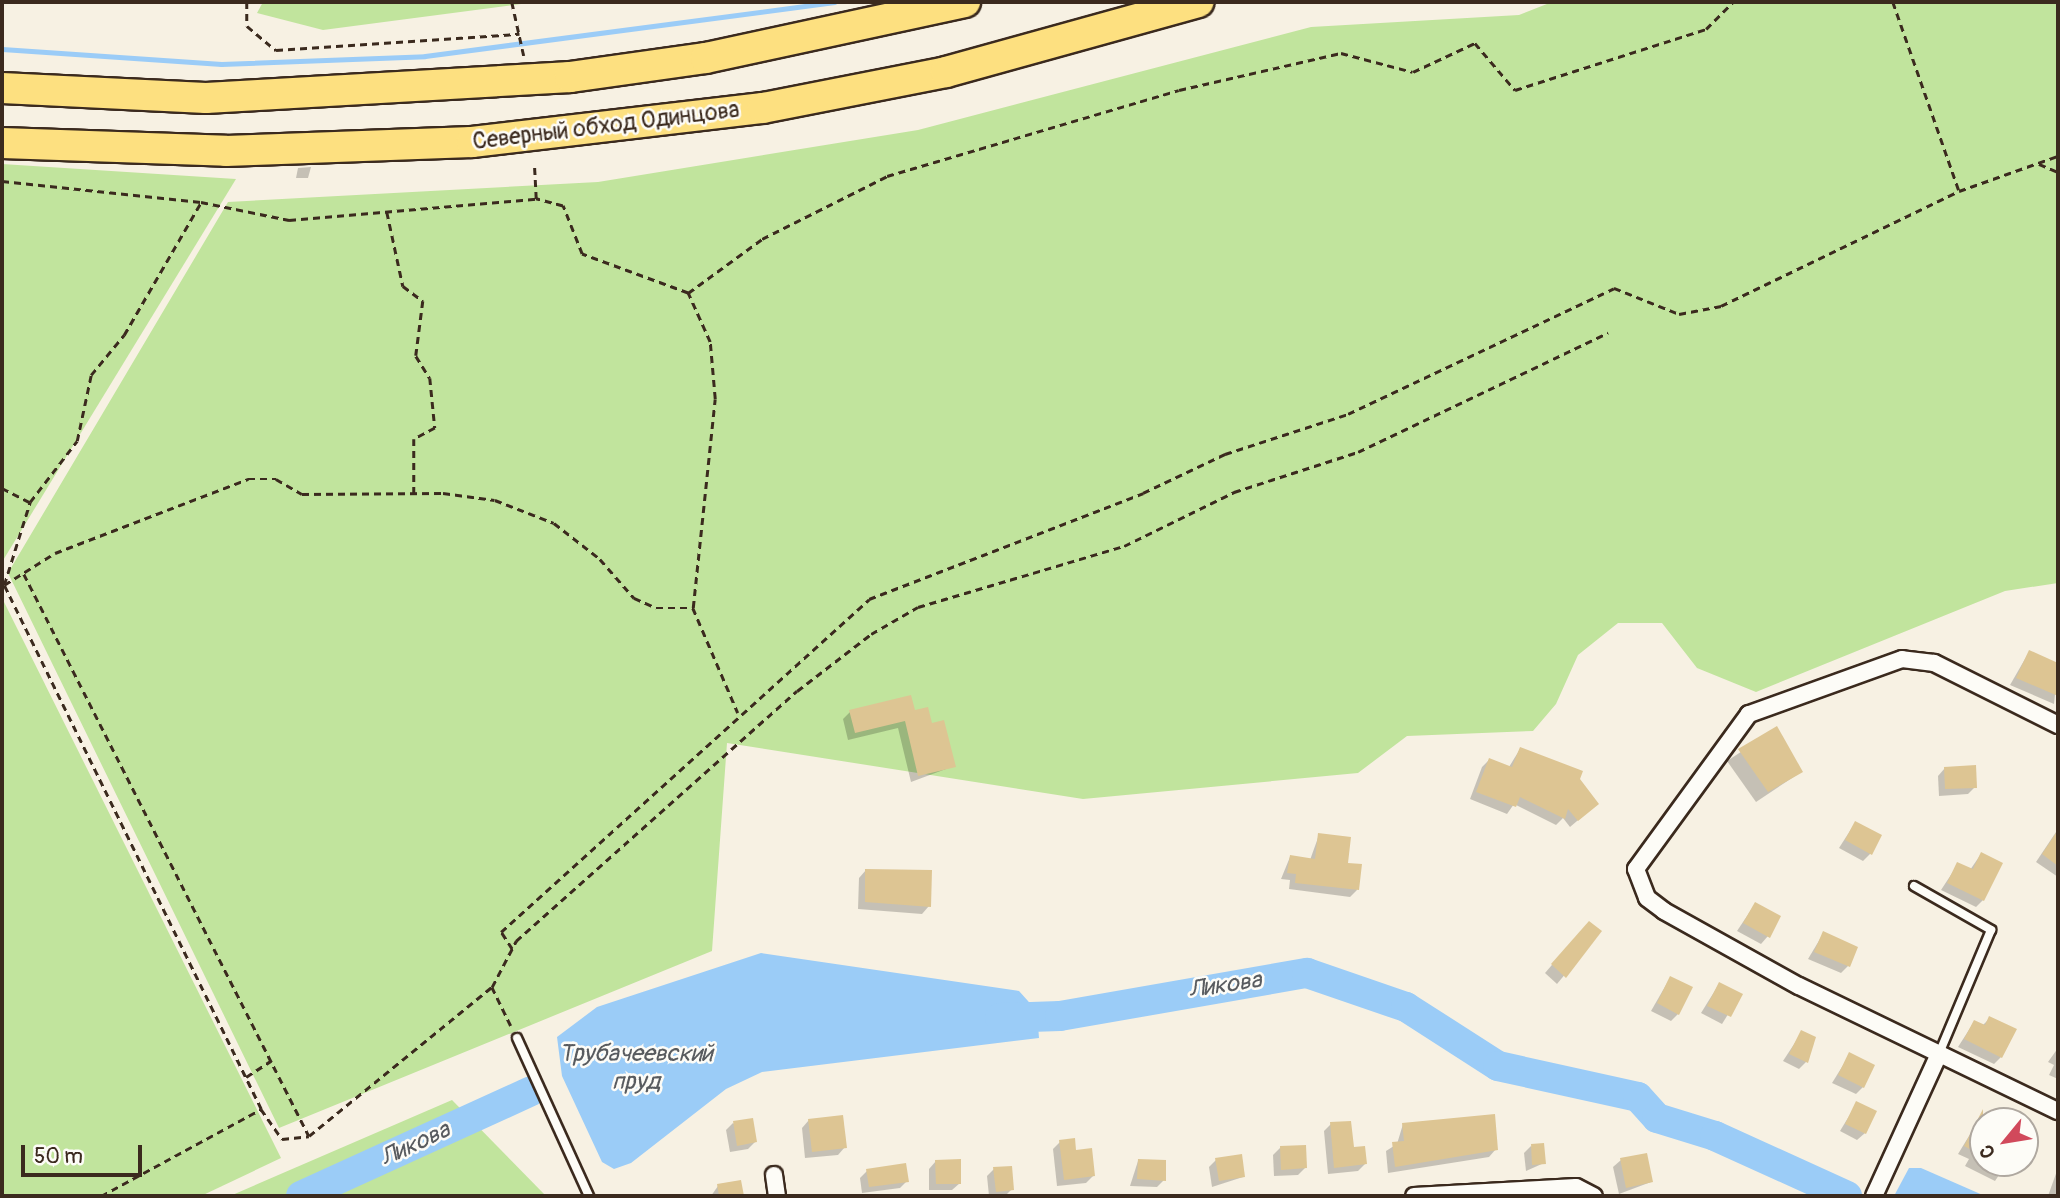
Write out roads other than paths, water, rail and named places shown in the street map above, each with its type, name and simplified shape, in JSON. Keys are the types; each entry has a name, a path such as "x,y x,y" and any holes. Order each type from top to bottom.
{"highway":[{"path":"2,88 206,98 570,77 706,58 965,2"},
{"name":"Северный обход Одинцова","path":"2,143 226,151 472,142 763,108 946,72 1198,2"}],"street":[{"path":"2058,725 1934,663 1902,659 1749,713 1636,869 1647,898 1664,911 1939,1054 2058,1111"},
{"path":"1874,1196 1939,1054"},
{"path":"774,1175 777,1196"},
{"path":"1414,1196 1576,1187 1594,1196"}],"lane":[{"path":"1914,886 1991,930 1939,1054"},
{"path":"517,1038 589,1196"}],"water":[{"name":"Трубачеевский пруд","path":"761,953 1019,991 1037,1011 1039,1038 762,1072 726,1089 631,1163 614,1169 602,1162 562,1076 557,1037 597,1007"},
{"path":"1909,1168 1921,1168 1985,1196 1894,1196"}],"waterway":[{"path":"2,49 221,64 425,56 834,2"},
{"name":"Ликова","path":"1000,1018 1060,1016 1307,973 1406,1007 1498,1066 1638,1097 1657,1118 1715,1136 1847,1196"},
{"name":"Ликова","path":"301,1196 529,1092"}]}
